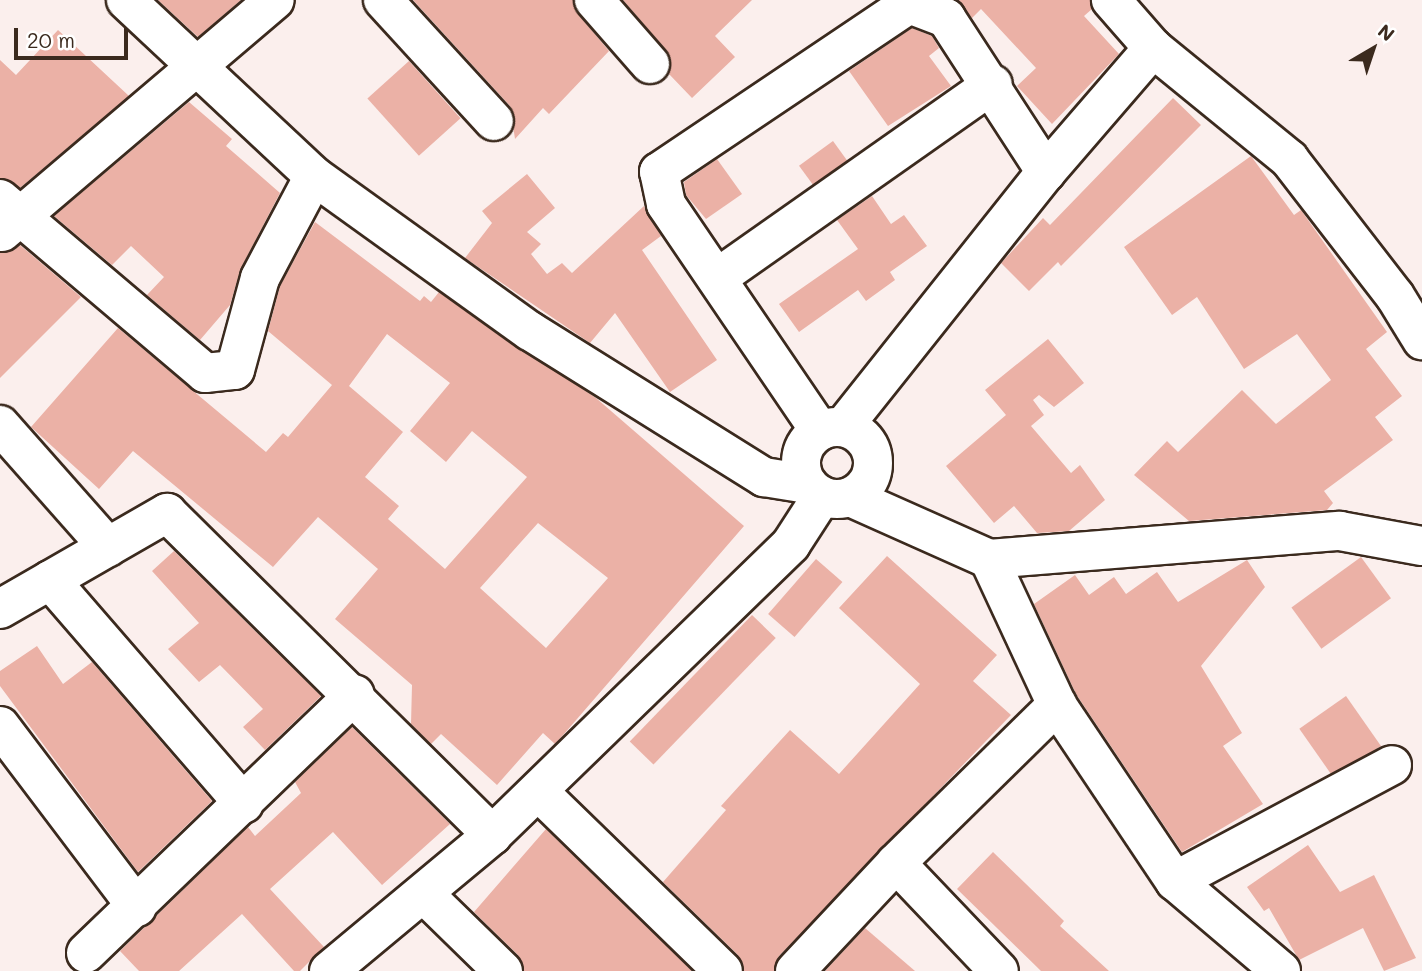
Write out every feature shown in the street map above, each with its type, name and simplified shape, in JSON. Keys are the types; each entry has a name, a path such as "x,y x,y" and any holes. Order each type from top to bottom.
{"street":[{"path":"127,0 196,71 314,176 530,331 764,478 827,493 989,559 1340,531 1422,546"},
{"path":"275,0 196,71 6,216 205,373 234,370 260,278 314,176"},
{"path":"383,0 494,121"},
{"path":"594,0 650,64"},
{"path":"1111,0 1153,48 1289,159 1395,296 1422,340"},
{"path":"329,971 425,895 540,793 791,544 827,493 869,482 874,459 864,438 832,429 717,278 666,204 659,172 909,4 946,18 993,84 1046,172"},
{"path":"827,493 802,473 803,449 832,429 1153,48"},
{"path":"717,278 993,84"},
{"path":"0,425 108,547"},
{"path":"0,609 167,513 355,694 492,835"},
{"path":"989,559 1057,705 1175,881 1281,971"},
{"path":"50,580 244,804"},
{"path":"86,953 244,804 355,694"},
{"path":"795,971 896,863 1057,705"},
{"path":"0,726 137,907"},
{"path":"1175,881 1392,765"},
{"path":"540,793 723,971"},
{"path":"896,863 999,971"},
{"path":"425,895 503,971"}],"building":[{"path":"158,0 241,0 198,37"},
{"path":"413,0 573,0 578,14 609,51 549,114 543,108 515,139 510,106"},
{"path":"623,0 752,0 715,36 735,57 692,98 669,74 666,50"},
{"path":"957,0 1090,0 1092,9 1084,16 1119,54 1052,124 1017,86 1036,68 981,9 972,18"},
{"path":"912,28 932,36 939,48 929,56 951,86 888,126 849,71"},
{"path":"58,30 129,96 20,188 0,178 0,60 16,75"},
{"path":"409,61 461,118 419,156 367,98"},
{"path":"1173,98 1201,125 1061,266 1058,262 1029,291 1001,263 1043,218 1050,225"},
{"path":"189,102 232,139 226,146 280,193 241,268 230,305 200,340 147,295 164,277 131,246 112,265 54,216"},
{"path":"833,141 847,160 813,185 799,166"},
{"path":"1251,156 1294,215 1301,210 1387,332 1366,349 1402,396 1375,417 1393,440 1324,491 1333,503 1327,510 1189,521 1134,475 1167,441 1178,452 1242,390 1276,424 1331,380 1297,334 1244,369 1197,297 1172,315 1124,247"},
{"path":"717,159 742,194 706,219 686,195 684,182"},
{"path":"527,174 555,208 527,232 541,244 531,254 547,274 562,263 572,273 644,206 661,236 642,250 717,360 670,392 615,313 590,343 465,258 492,223 482,211"},
{"path":"872,196 891,224 904,215 927,246 890,272 895,280 866,301 858,290 799,332 779,304 858,249 837,220"},
{"path":"315,222 420,301 424,296 431,302 439,292 596,398 744,526 555,744 543,733 497,785 441,734 431,744 411,724 412,685 335,619 378,569 318,517 273,567 133,451 99,489 31,427 118,328 266,452 283,433 288,437 332,385 268,331 280,286","holes":["387,334 450,383 410,431 446,462 472,431 527,477 445,569 388,519 399,506 365,477 403,432 349,386","538,523 608,578 546,648 480,588"]},
{"path":"20,245 81,297 0,378 0,253"},
{"path":"1048,339 1084,383 1054,407 1039,395 1033,400 1044,415 1031,426 1071,473 1080,465 1105,500 1069,531 1037,533 1014,506 994,523 946,466 1006,415 985,390"},
{"path":"174,551 321,696 265,750 243,727 263,709 220,665 199,682 168,649 199,623 152,571"},
{"path":"887,556 997,655 973,681 1011,715 779,956 774,971 744,971 738,955 663,882 726,810 721,806 790,730 839,774 920,684 839,608"},
{"path":"1361,557 1391,598 1321,649 1291,608"},
{"path":"816,559 842,582 795,637 768,614"},
{"path":"1247,560 1265,587 1201,666 1242,733 1223,746 1263,804 1182,852 1076,694 1034,604 1075,575 1089,595 1114,577 1126,594 1157,572 1178,602"},
{"path":"752,615 776,638 653,765 630,742"},
{"path":"37,646 63,684 92,662 212,801 138,872 0,686 0,671"},
{"path":"1346,696 1381,746 1334,779 1299,729"},
{"path":"352,727 450,824 382,885 333,832 270,889 324,947 300,971 294,971 242,914 179,971 139,971 120,951 248,827 255,836 301,793 295,782"},
{"path":"546,829 692,971 524,971 518,955 474,912"},
{"path":"1308,845 1340,892 1374,875 1416,958 1384,971 1363,928 1299,960 1269,908 1264,911 1247,887"},
{"path":"993,852 1064,921 1060,926 1109,971 1041,971 957,889"},
{"path":"865,928 915,971 825,971"}]}
